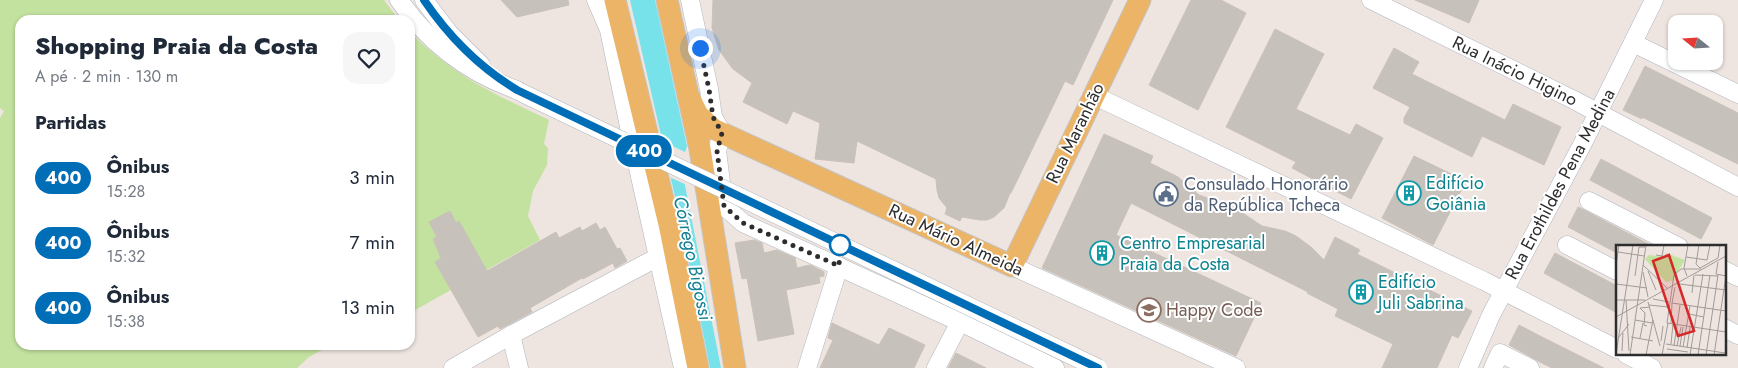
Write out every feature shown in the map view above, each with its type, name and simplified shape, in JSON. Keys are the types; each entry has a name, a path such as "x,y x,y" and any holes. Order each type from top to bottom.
{"main road":[{"path":"615,0 672,242 698,368"},
{"path":"667,0 702,159 735,368"},
{"name":"Rua Maranhão","path":"1012,266 1140,0"},
{"name":"Rua Mário Almeida","path":"689,97 698,115 713,129 1012,266"}],"street":[{"path":"399,0 411,15"},
{"path":"424,0 448,32 467,52 488,70 518,91"},
{"path":"596,0 609,30 683,368"},
{"path":"690,0 713,117 722,133 717,151 724,206 743,223 960,322 1055,368"},
{"name":"Rua Inácio Higino","path":"1371,0 1574,100 1738,187"},
{"name":"Rua Erothildes Pena Medina","path":"1468,368 1491,315 1598,113 1654,0"},
{"path":"415,21 448,53 482,75 1098,368"},
{"path":"1633,43 1738,94"},
{"path":"1094,95 1504,291 1616,348"},
{"path":"1589,201 1675,245"},
{"path":"1568,245 1616,270"},
{"path":"453,368 658,257"},
{"path":"807,368 839,266"},
{"name":"Rua Mário Almeida","path":"1012,266 1236,368"},
{"path":"1726,271 1738,277"},
{"path":"1459,368 1491,315"},
{"path":"936,368 960,322"},
{"path":"1726,329 1738,335"},
{"path":"511,335 519,368"},
{"path":"1493,368 1500,353 1530,368"},
{"path":"1630,356 1652,368"}],"green space":[{"path":"0,0 384,0 395,15 15,15 15,350 322,350 309,357 297,368 0,368 0,118 4,111 0,108"},
{"path":"415,37 443,61 475,83 549,120 544,144 548,148 547,165 533,191 528,216 540,240 415,310"}],"water":[{"name":"Córrego Bigossi","path":"630,0 655,0 687,146 681,165 721,368 710,368 682,227"}],"pier":[{"path":"658,139 687,153 683,165 687,185 667,176"}],"building":[{"path":"501,0 568,0 569,5 517,17"},
{"path":"713,0 1113,0 1073,85 1065,81 1004,208 994,217 987,220 962,217 960,221 945,214 947,208 939,198 936,179 857,141 854,163 815,159 820,123 793,111 787,124 743,102 752,83 733,69 719,50 712,28"},
{"path":"1191,0 1221,0 1246,13 1198,110 1149,85"},
{"path":"1415,0 1479,0 1469,23"},
{"path":"1275,29 1324,54 1296,109 1350,135 1356,124 1383,138 1351,199 1292,168 1296,162 1226,127"},
{"path":"1394,48 1419,62 1412,74 1505,120 1513,104 1561,127 1544,165 1482,136 1472,157 1404,123 1404,118 1410,107 1373,88"},
{"path":"1645,66 1738,113 1738,164 1642,117 1642,119 1623,110"},
{"path":"1104,134 1153,156 1150,163 1178,177 1199,195 1235,208 1262,226 1285,231 1296,236 1324,260 1335,237 1360,250 1357,254 1472,311 1458,338 1452,335 1437,368 1382,368 1393,344 1335,316 1338,309 1308,292 1131,203 1116,235 1261,303 1236,356 1042,268"},
{"path":"1414,156 1466,181 1433,245 1382,218"},
{"path":"1601,159 1712,218 1701,239 1590,180"},
{"path":"1578,207 1650,245 1616,245 1616,252 1568,227"},
{"path":"450,211 456,223 459,221 487,271 556,232 559,238 580,227 582,231 596,223 600,230 605,227 617,249 620,248 627,261 615,268 613,263 582,278 530,308 532,312 500,329 498,326 478,337 435,262 441,258 433,239 437,237 429,222"},
{"path":"754,240 762,243 764,253 777,250 795,258 797,268 810,265 824,272 824,276 819,277 820,283 786,290 794,334 758,341 747,278 742,279 735,243"},
{"path":"1555,253 1616,285 1616,312 1544,273"},
{"path":"832,323 879,345 889,328 925,345 914,368 820,368 833,340 828,338"},
{"path":"1519,325 1604,368 1552,368 1540,362 1509,345"},
{"path":"956,353 986,368 948,368"}],"bus line":[{"name":"400","path":"424,0 461,46 488,70 517,90 1098,368"}],"place":[{"name":"Edifício Goiânia","path":"1409,193"},
{"name":"Consulado Honorário da República Tcheca","path":"1166,194"},
{"name":"Centro Empresarial Praia da Costa","path":"1102,253"},
{"name":"Edifício Juli Sabrina","path":"1361,292"},
{"name":"Happy Code","path":"1149,310"}],"route":[{"path":"700,48 713,117 722,133 717,151 724,206 743,223 839,266 840,245"}]}
